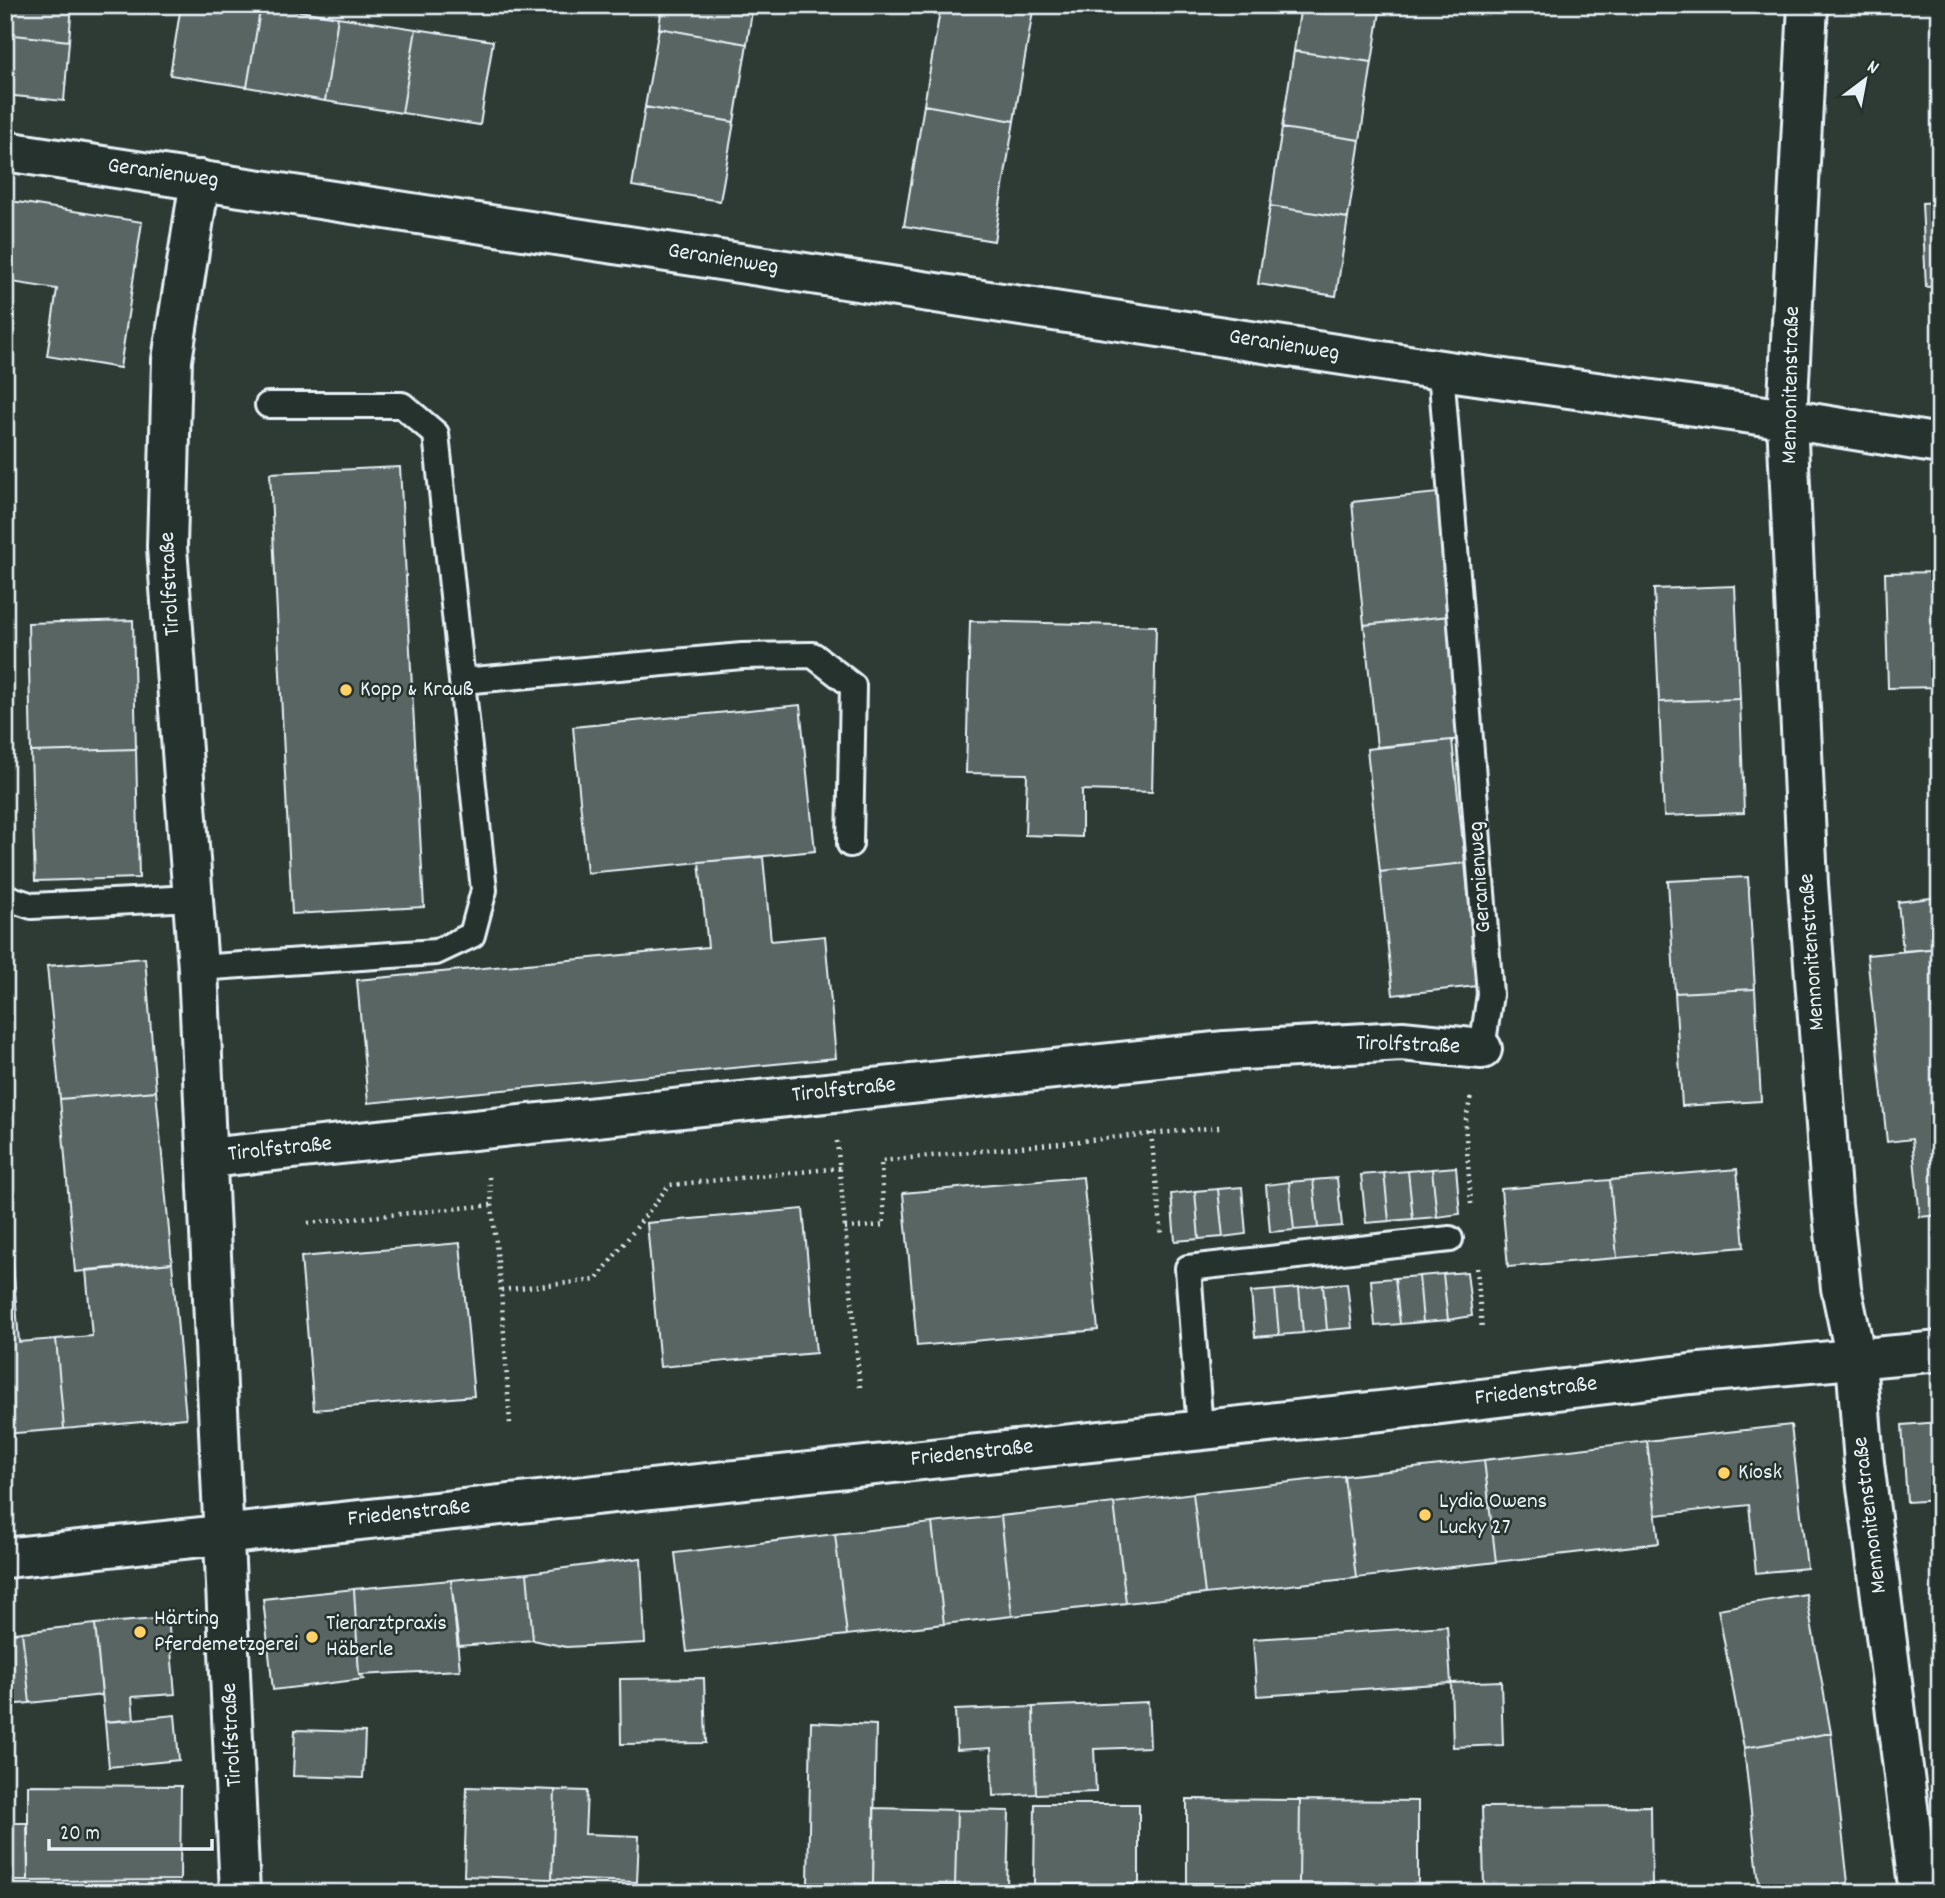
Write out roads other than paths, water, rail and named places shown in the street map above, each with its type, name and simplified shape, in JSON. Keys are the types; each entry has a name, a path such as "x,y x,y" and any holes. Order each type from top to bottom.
{"street":[{"name":"Mennonitenstraße","path":"1808,5 1787,419 1811,926 1832,1205 1841,1287 1856,1359 1864,1463 1919,1893"},
{"name":"Geranienweg","path":"5,151 1940,444"},
{"name":"Tirolfstraße","path":"200,180 172,360 167,547 198,968 240,1893"},
{"name":"Tirolfstraße","path":"206,1158 1224,1051 1402,1041 1482,1049"},
{"name":"Friedenstraße","path":"5,1558 1200,1430 1690,1374 1940,1351"}],"lane":[{"name":"Geranienweg","path":"1441,370 1490,994 1482,1049"},
{"path":"198,968 436,952 472,935 484,890 436,434 402,405 268,405"},
{"path":"462,681 742,656 813,655 853,686 850,844"},
{"path":"5,897 32,906 193,898"},
{"path":"1200,1430 1188,1268 1450,1239"}],"place":[{"name":"Kopp & Krauß","path":"346,690"},
{"name":"Kiosk","path":"1724,1473"},
{"name":"Lydia Owens Lucky 27","path":"1425,1515"},
{"name":"Härting Pferdemetzgerei","path":"140,1632"},
{"name":"Tierarztpraxis Häberle","path":"312,1637"}]}
